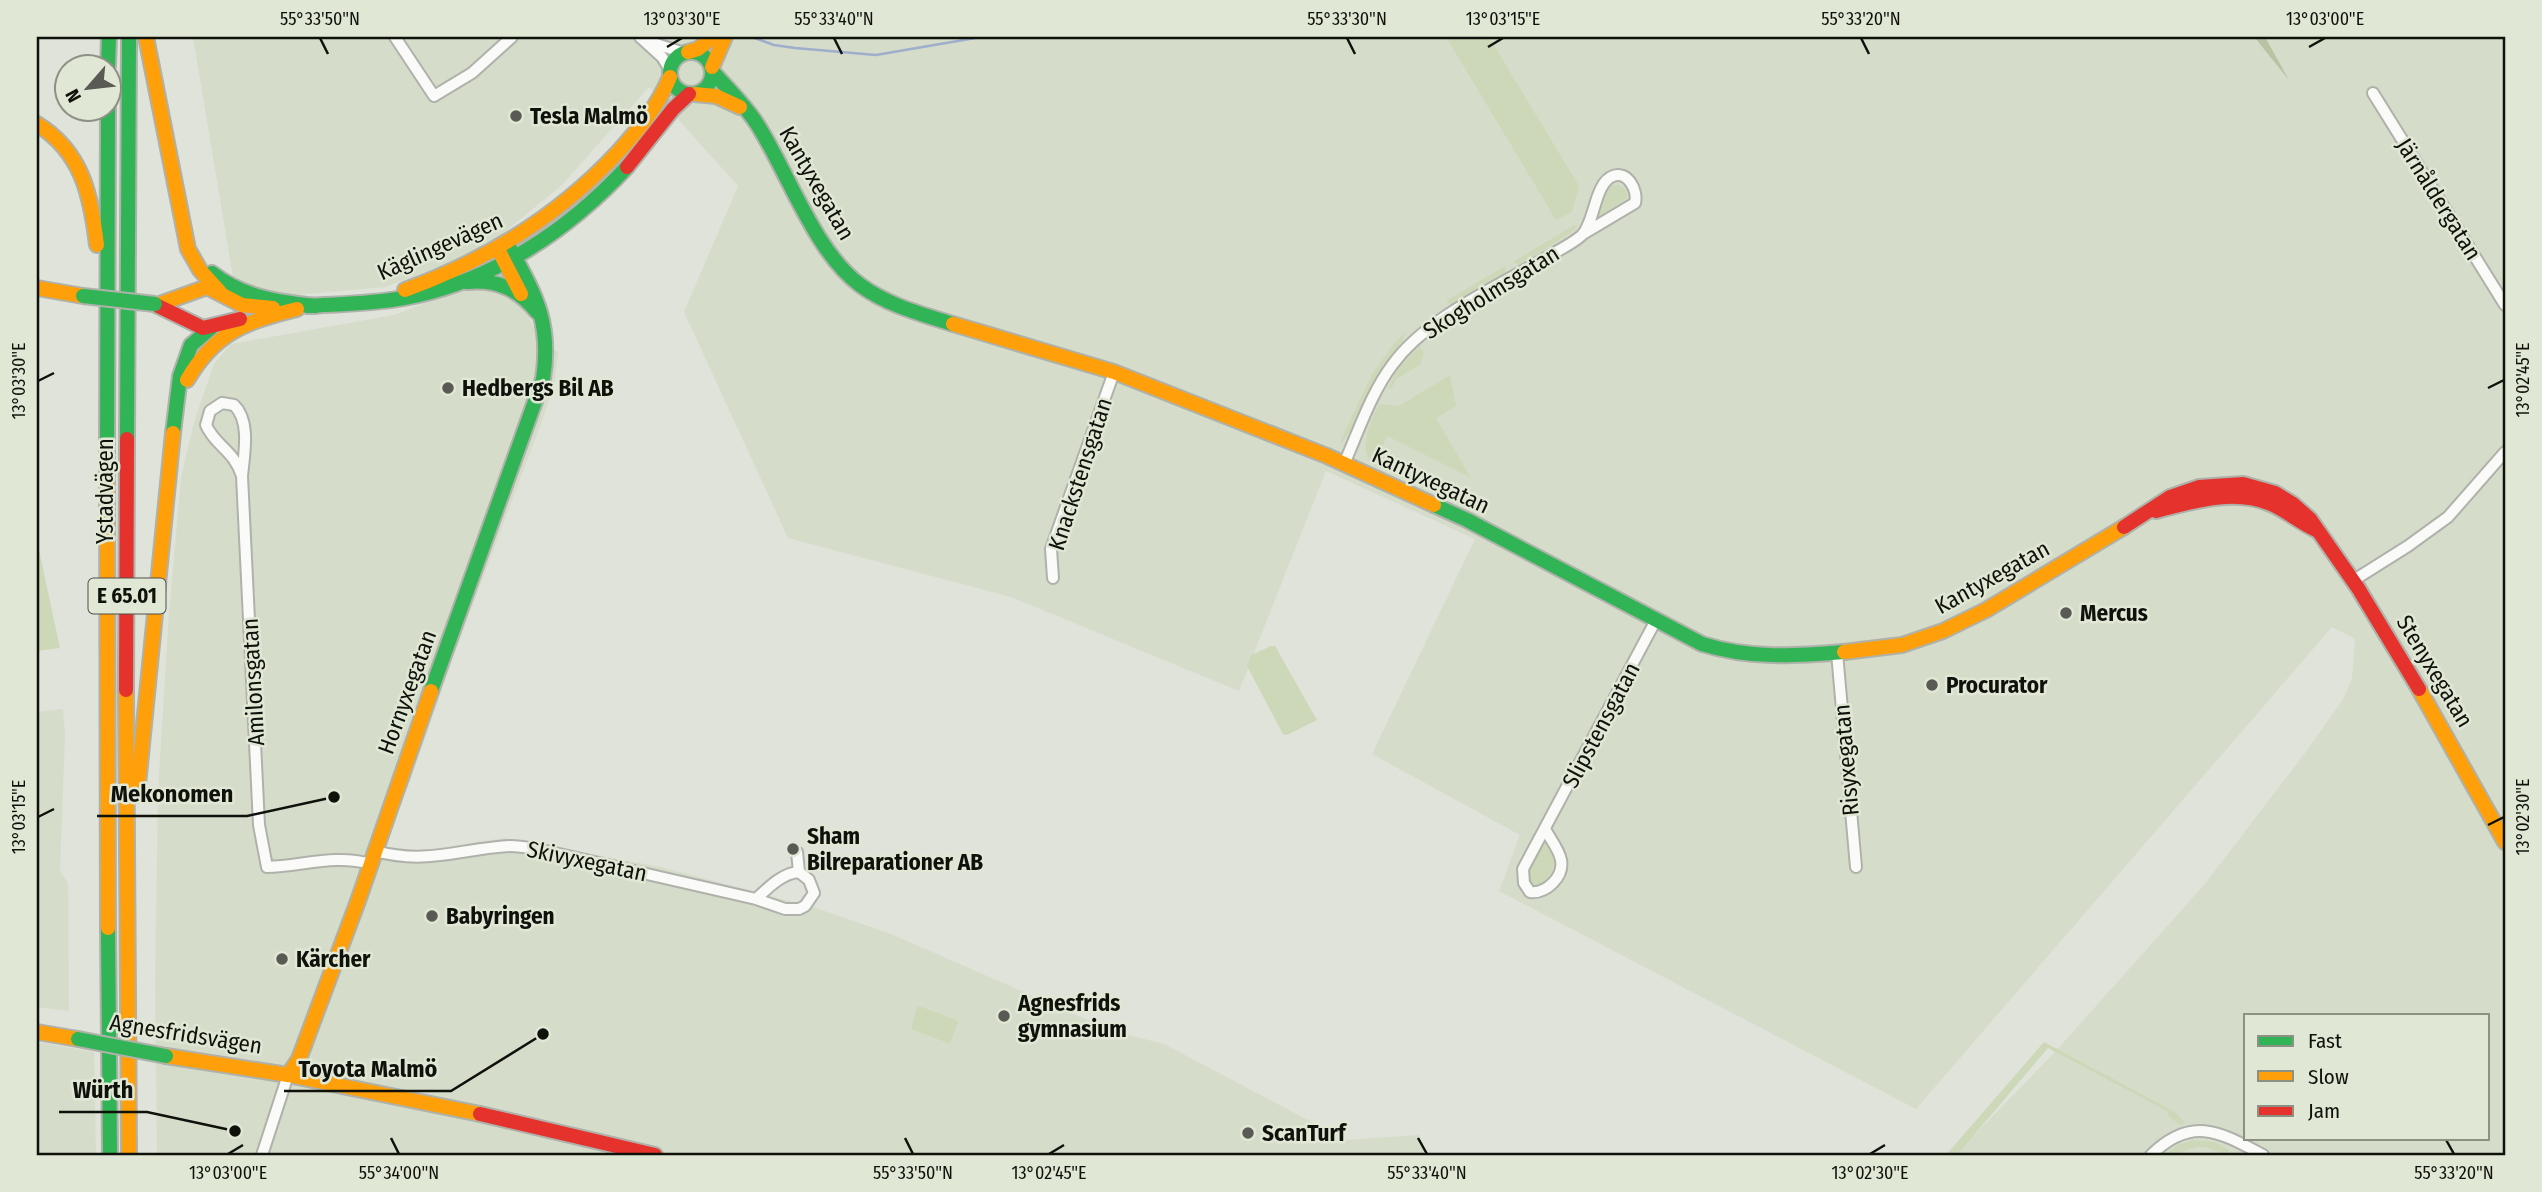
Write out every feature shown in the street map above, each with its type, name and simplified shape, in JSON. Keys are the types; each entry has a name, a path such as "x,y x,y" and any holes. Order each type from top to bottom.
{"main road":[{"name":"Ystadvägen","path":"129,37 129,1155"},
{"path":"127,915 164,512 178,400 186,355 193,342 221,323 226,311 220,293 200,271 192,257 180,210 146,37"},
{"path":"713,37 675,59 670,74 675,87 692,94 706,88 725,37"},
{"path":"686,52 701,54 712,69"},
{"name":"Kantyxegatan","path":"712,69 757,122 826,248 857,283 873,294 908,310 1114,372 1344,464 1467,520 1702,644 1746,657 1780,658 1837,653 1914,642 1967,621 2173,495 2204,486 2254,492"},
{"name":"Käglingevägen","path":"156,304 202,288 211,288 242,305 278,308 367,302 419,295 449,286 506,253 608,165 656,107 670,74"},
{"name":"Kantyxegatan","path":"692,94 727,100 757,122"},
{"name":"Käglingevägen","path":"367,302 506,253 554,232 598,198 649,141 677,103 692,94"},
{"name":"Ystadvägen","path":"108,122 107,876 110,1155"},
{"path":"37,124 50,132 67,149 77,165 89,196 97,242 101,355 107,382"},
{"path":"180,210 196,252 211,272 225,283 252,297 315,306"},
{"path":"506,253 523,297"},
{"name":"Hornyxegatan","path":"288,1075 299,1059 543,379 548,351 546,328 537,299 506,253"},
{"path":"449,286 473,281 503,283 532,306 546,328"},
{"name":"Käglingevägen","path":"37,288 156,304 199,327 212,328 278,308"},
{"path":"178,400 196,363 211,345 225,334 260,318 315,306"},
{"name":"Stenyxegatan","path":"2254,492 2317,530 2354,580 2428,700 2505,842"},
{"name":"Agnesfridsvägen","path":"37,1032 288,1075 515,1121 655,1155"}],"street":[{"path":"395,37 434,96 472,73 512,37"},
{"path":"642,39 686,52"},
{"path":"642,39 667,63 670,74"},
{"name":"Järnåldergatan","path":"2373,93 2505,305"},
{"name":"Skogholmsgatan","path":"1344,464 1384,376 1420,335 1433,324 1635,203 1635,192 1628,180 1618,175 1612,176 1604,183 1583,234"},
{"name":"Knackstensgatan","path":"1053,578 1051,549 1114,372"},
{"name":"Amilonsgatan","path":"242,476 235,459 206,425 210,411 222,403 234,405 243,419 245,450 242,476 259,825 267,867 372,857"},
{"path":"2354,580 2448,517 2505,452"},
{"name":"Slipstensgatan","path":"1545,829 1560,854 1562,867 1551,886 1535,893 1530,892 1524,883 1523,869 1656,620"},
{"name":"Risyxegatan","path":"1837,653 1856,867"},
{"name":"Skivyxegatan","path":"372,857 421,858 511,846 542,850 756,899 785,909 799,909 805,906 814,892 809,880 799,872 797,852"},
{"path":"756,899 784,877 799,872"},
{"name":"Hornyxegatan","path":"262,1155 288,1075"},
{"path":"2151,1155 2173,1138 2200,1131 2228,1136 2263,1155"}],"shaded area":[{"path":"193,37 2505,37 2505,1155 1955,1155 2055,1052 2204,885 2305,753 2342,701 2352,679 2355,639 2332,627 1916,1109 1499,891 1520,835 1372,754 1475,539 1326,471 1239,691 1011,597 788,538 684,312 738,186 649,87 561,186 497,238 450,263 385,287 285,296 234,283"},
{"path":"477,288 506,292 523,305 537,340 558,352 555,379 545,413 408,787 383,846 418,851 504,838 661,867 816,908 891,934 1113,1031 1164,1044 1346,1140 1419,1135 1427,1155 157,1155 155,985 158,792 169,614 181,478 194,422 214,364 231,344 394,315 456,291"},
{"path":"63,709 65,735 60,871 68,883 69,1011 37,1007 37,712"},
{"path":"37,1042 94,1052 96,1155 37,1155"}],"green space":[{"path":"1446,37 1489,37 1579,186 1572,212 1556,220"},
{"path":"2255,37 2265,37 2289,80 2259,43"},
{"path":"1610,185 1619,185 1626,190 1627,198 1597,218"},
{"path":"1574,225 1577,227 1572,232 1519,265 1513,262"},
{"path":"1505,266 1506,273 1452,305 1446,301"},
{"path":"1405,332 1400,345 1373,383 1355,423 1340,442 1372,374"},
{"path":"1420,346 1424,354 1420,365 1396,379 1391,389 1388,388 1399,368"},
{"path":"1450,375 1456,406 1436,418 1471,478 1387,436 1379,455 1391,461 1389,466 1475,506 1473,510 1375,466 1367,453 1369,427 1380,404 1399,406"},
{"path":"37,541 60,648 37,651"},
{"path":"1275,646 1317,720 1287,735 1283,734 1247,666 1251,655"},
{"path":"1545,842 1556,862 1548,879 1538,887 1530,881 1530,870"},
{"path":"919,1006 956,1020 958,1023 950,1042 911,1029"},
{"path":"2044,1042 2175,1112 2185,1123 2180,1125 2167,1115 2169,1112 2048,1048 1957,1155 1946,1155"},
{"path":"2193,1140 2214,1142 2230,1150 2225,1155 2198,1147 2164,1155 2178,1145"}],"waterway":[{"path":"752,37 774,45 876,55 981,37"}],"traffic: fast":[{"path":"108,52 109,37"},
{"path":"127,439 129,37"},
{"path":"691,52 706,58 712,73 706,88 691,94 676,88 670,73 676,58 691,52"},
{"path":"712,71 757,124 815,232 844,270 860,285 881,298 953,324"},
{"path":"107,462 108,122"},
{"path":"307,306 392,300 467,280 526,250 553,232 580,212 627,167"},
{"path":"431,691 543,379 543,323 533,292 507,243"},
{"path":"212,273 248,293 287,303 315,306"},
{"path":"467,282 488,282 506,287 522,297 537,312"},
{"path":"83,296 155,304"},
{"path":"173,433 180,376 191,345 211,328"},
{"path":"1434,505 1702,644 1755,654 1844,652"},
{"path":"108,928 110,1155"},
{"path":"78,1039 166,1056"}],"traffic: slow":[{"path":"146,37 188,249 200,270 220,292"},
{"path":"688,52 698,49 713,37"},
{"path":"712,67 725,37"},
{"path":"405,290 493,250 547,216 572,196 634,134 654,107 670,77"},
{"path":"695,94 716,96 740,107"},
{"path":"37,124 65,148 82,176 97,245"},
{"path":"500,253 521,294"},
{"path":"157,305 207,287 242,305 273,308"},
{"path":"37,288 83,296"},
{"path":"187,380 208,351 233,331 297,309"},
{"path":"953,324 1114,372 1327,456 1434,505"},
{"path":"137,795 173,433"},
{"path":"107,462 108,928"},
{"path":"1844,652 1902,645 1943,631 1986,610 2124,527"},
{"path":"2419,689 2505,842"},
{"path":"126,690 129,1155"},
{"path":"288,1075 299,1059 358,901 431,691"},
{"path":"37,1032 78,1039"},
{"path":"166,1056 288,1075 480,1114"}],"traffic: jam":[{"path":"627,167 673,109 689,94"},
{"path":"156,305 203,328 240,319"},
{"path":"126,690 127,439"},
{"path":"2124,527 2170,497 2199,487 2243,484 2275,493 2310,519 2358,588 2419,689"},
{"path":"2156,511 2215,498 2244,497 2273,505 2316,530"},
{"path":"480,1114 655,1155"}],"place":[{"name":"Tesla Malmö","path":"516,116"},
{"name":"Hedbergs Bil AB","path":"448,388"},
{"name":"Mercus","path":"2066,613"},
{"name":"Procurator","path":"1932,685"},
{"name":"Mekonomen","path":"334,797"},
{"name":"Sham Bilreparationer AB","path":"793,849"},
{"name":"Babyringen","path":"432,916"},
{"name":"Kärcher","path":"282,959"},
{"name":"Agnesfrids gymnasium","path":"1004,1016"},
{"name":"Toyota Malmö","path":"543,1034"},
{"name":"Würth","path":"235,1131"},
{"name":"ScanTurf","path":"1248,1133"}]}
